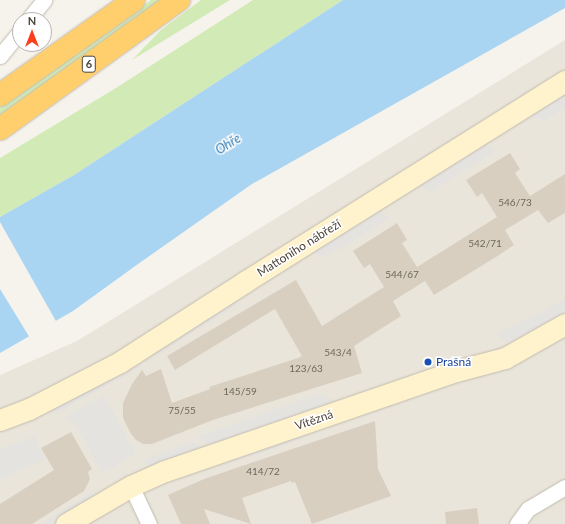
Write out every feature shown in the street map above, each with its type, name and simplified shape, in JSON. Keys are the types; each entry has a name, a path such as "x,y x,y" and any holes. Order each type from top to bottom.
{"highway":[{"name":"6","path":"0,95 134,0"},
{"name":"6","path":"0,129 179,0"}],"street":[{"path":"34,12 44,0"},
{"path":"0,56 12,41"},
{"name":"Mattoniho nábřeží","path":"0,420 29,409 120,362 252,277 565,81"},
{"name":"Vítězná","path":"70,523 131,486 165,471 456,371 505,358 565,324"},
{"path":"131,486 149,524"},
{"path":"517,524 528,509 538,501 565,487"}],"shaded area":[{"path":"565,40 565,524 0,524 0,375 77,341"},
{"path":"565,91 565,108 544,121 528,114"},
{"path":"482,143 496,151 431,192 416,184"},
{"path":"376,210 390,218 325,258 309,250"},
{"path":"235,297 235,305 156,356 149,354"},
{"path":"565,298 565,313 546,325 506,343 497,335 498,332 538,314"},
{"path":"138,359 139,367 56,414 49,409"},
{"path":"320,394 334,401 210,445 198,438 198,436"},
{"path":"104,395 136,454 102,474 76,426 64,417"},
{"path":"307,430 309,436 234,462 232,456"},
{"path":"34,436 45,459 0,480 0,449"},
{"path":"193,442 205,448 148,468 144,459"},
{"path":"91,492 95,498 54,524 42,524"}],"green space":[{"path":"151,0 165,0 0,115 0,107 2,105"},
{"path":"201,0 230,0 132,60 161,30"},
{"path":"253,0 343,0 74,175 0,217 0,158 116,88"}],"water":[{"name":"Ohře","path":"343,0 565,0 565,8 252,184 73,311 0,353 0,217 74,175"}],"pier":[{"path":"0,222 57,323 30,338 0,289"}],"building":[{"path":"510,153 520,169 515,173 530,196 565,174 565,213 548,223 538,210 505,230 514,245 496,257 434,295 425,281 393,301 401,316 354,346 362,373 213,420 152,444 143,444 136,440 131,434 123,418 123,403 132,384 142,370 146,376 161,369 172,403 210,389 209,387 302,356 275,309 175,370 167,356 296,280 322,326 384,287 370,264 364,268 353,251 397,223 407,240 402,243 417,267 497,217 482,193 477,197 466,180"},
{"path":"375,421 378,469 391,496 312,524 295,482 292,483 291,481 242,498 251,524 204,509 210,524 181,524 168,495 204,479"},
{"path":"71,432 92,469 88,472 90,479 84,491 32,524 0,524 0,504 54,470 41,448"},
{"path":"477,508 479,524 446,524 445,512"}],"place":[{"name":"Prašná","path":"428,362"}]}
